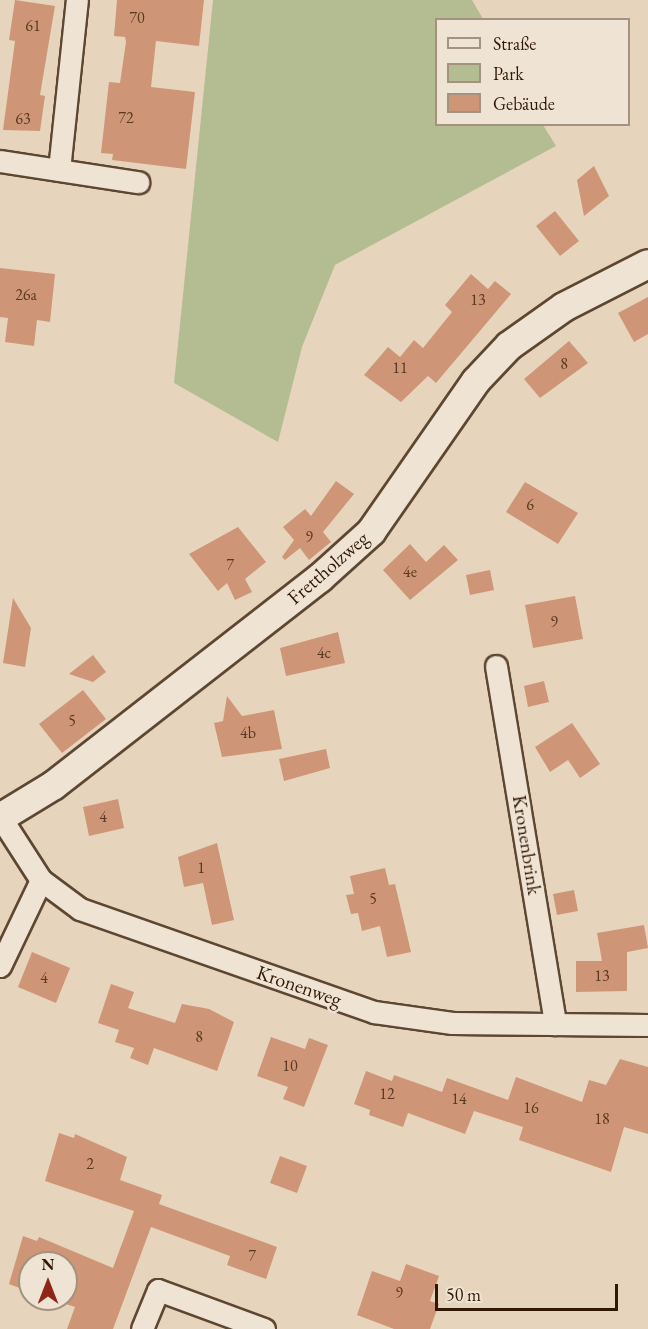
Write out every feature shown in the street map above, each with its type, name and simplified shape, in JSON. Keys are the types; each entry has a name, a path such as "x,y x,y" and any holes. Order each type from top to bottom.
{"street":[{"path":"59,170 76,0"},
{"path":"0,161 138,182"},
{"name":"Frettholzweg","path":"1,818 54,785 320,578 371,531 476,381 509,346 564,308 648,264"},
{"name":"Kronenbrink","path":"496,666 555,1024"},
{"name":"Kronenweg","path":"1,818 41,880 80,909 374,1012 452,1023 648,1025"},
{"path":"0,966 41,880"},
{"path":"142,1329 158,1290 264,1329"}],"green space":[{"path":"213,0 472,0 482,18 435,18 435,126 544,126 556,146 335,265 302,347 278,442 174,383"}],"building":[{"path":"15,0 55,6 40,95 45,96 40,131 3,130 15,41 9,40"},
{"path":"117,0 204,0 199,46 156,41 151,87 195,92 186,169 112,160 113,154 101,153 109,82 120,83 126,42 125,37 114,36"},
{"path":"594,166 609,196 584,216 577,180"},
{"path":"555,211 579,241 560,256 536,226"},
{"path":"0,268 55,274 50,322 37,320 34,346 5,342 8,318 0,317"},
{"path":"471,274 488,289 495,281 511,294 436,383 428,376 401,402 364,375 388,347 400,357 414,340 423,348 452,312 445,305"},
{"path":"648,297 648,334 634,342 618,313"},
{"path":"569,341 588,363 540,398 524,379"},
{"path":"336,481 354,494 323,532 331,542 309,560 300,548 285,560 282,557 294,540 283,527 305,509 311,516"},
{"path":"525,482 578,513 558,544 506,512"},
{"path":"238,527 266,562 245,579 252,592 235,600 227,583 218,591 189,554"},
{"path":"410,544 426,562 444,545 458,560 410,600 383,570"},
{"path":"490,570 494,590 470,595 466,575"},
{"path":"575,596 583,639 533,648 525,605"},
{"path":"13,598 31,628 25,667 3,663"},
{"path":"338,632 345,663 286,676 280,648"},
{"path":"93,655 106,672 93,682 69,674"},
{"path":"544,681 549,702 528,707 524,686"},
{"path":"83,690 106,719 62,753 39,724"},
{"path":"227,696 242,716 274,710 282,749 222,757 214,723 223,721"},
{"path":"572,723 600,764 580,778 568,760 550,772 535,747"},
{"path":"326,749 330,768 284,781 279,759"},
{"path":"118,799 124,828 89,836 83,807"},
{"path":"217,843 234,920 212,925 203,883 184,887 178,857"},
{"path":"385,868 389,885 395,884 411,952 387,957 380,926 362,931 358,913 351,914 346,895 354,894 350,876"},
{"path":"574,890 578,911 557,915 553,894"},
{"path":"644,925 648,948 627,952 627,991 576,992 576,961 602,961 597,933"},
{"path":"32,952 70,968 56,1003 18,987"},
{"path":"111,984 134,992 128,1008 175,1023 182,1004 209,1009 234,1022 217,1071 154,1048 148,1065 130,1058 134,1048 115,1042 119,1030 98,1023"},
{"path":"271,1037 305,1049 309,1038 328,1045 304,1107 283,1099 288,1087 257,1076"},
{"path":"620,1059 648,1067 648,1134 624,1127 611,1172 519,1140 523,1127 474,1111 465,1134 408,1113 403,1127 369,1115 370,1110 354,1104 366,1071 392,1081 394,1075 442,1092 447,1078 508,1100 516,1077 582,1102 589,1080 606,1085"},
{"path":"59,1133 74,1138 75,1134 127,1157 120,1180 162,1195 159,1204 277,1247 266,1279 227,1265 230,1256 151,1227 113,1329 67,1329 74,1311 78,1311 78,1253 113,1268 134,1211 45,1181"},
{"path":"280,1156 307,1166 297,1193 270,1183"},
{"path":"23,1236 37,1241 39,1237 72,1251 19,1251"},
{"path":"18,1253 18,1287 9,1284"},
{"path":"406,1264 439,1276 430,1301 439,1304 430,1329 394,1329 357,1315 372,1271 400,1281"}]}
